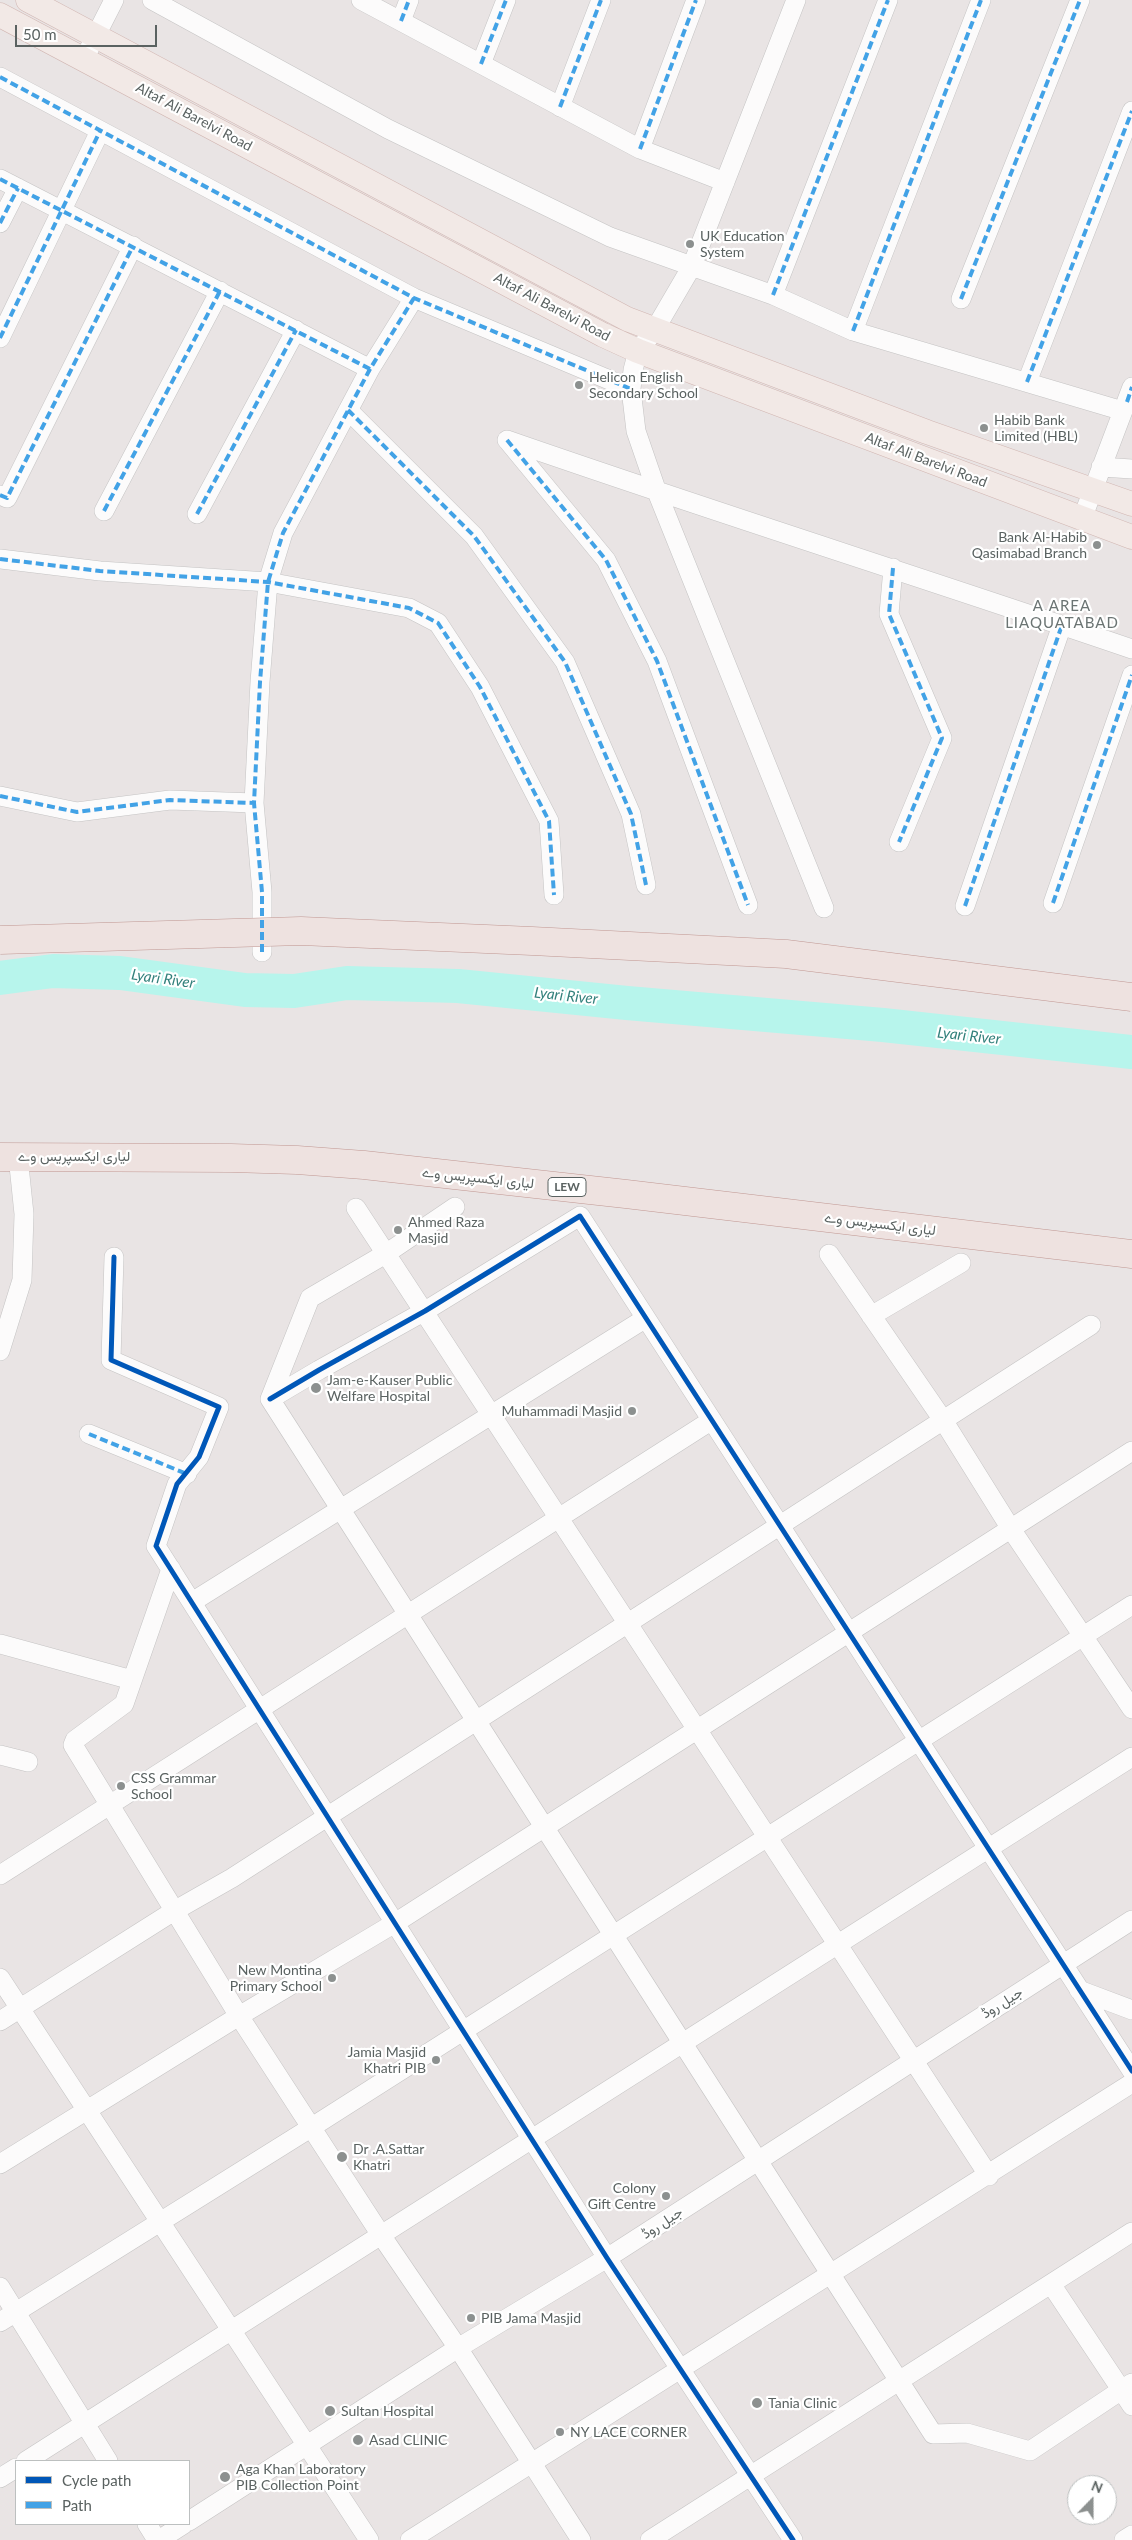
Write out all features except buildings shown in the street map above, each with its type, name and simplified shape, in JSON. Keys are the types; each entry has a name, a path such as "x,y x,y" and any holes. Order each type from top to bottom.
{"highway":[{"path":"0,940 301,931 532,941 786,954 1132,997"},
{"name":"لیاری ایکسپریس وے","path":"9,1156 250,1158 364,1165 1132,1254"}],"main road":[{"name":"Altaf Ali Barelvi Road","path":"28,0 610,310 654,331 927,432 1132,504"},
{"name":"Altaf Ali Barelvi Road","path":"0,15 603,335 638,351 1132,537"}],"street":[{"path":"84,59 114,0"},
{"path":"152,0 388,129 610,236 773,295 853,330 1027,382 1129,400 1082,519"},
{"path":"361,0 640,149 725,182"},
{"path":"401,21 409,0"},
{"path":"481,64 506,0"},
{"path":"560,107 601,0"},
{"path":"640,149 696,0"},
{"path":"796,0 692,266 654,331 638,351 633,370 631,390 636,431 657,492 824,908"},
{"path":"773,295 888,0"},
{"path":"853,330 981,0"},
{"path":"961,299 1080,0"},
{"path":"0,77 414,298 631,390"},
{"path":"1027,382 1132,111"},
{"path":"0,338 100,130"},
{"path":"0,179 370,368"},
{"path":"0,223 18,188"},
{"path":"0,495 7,498 133,246"},
{"path":"104,511 220,291"},
{"path":"262,952 262,892 254,803 260,682 268,582 283,533 370,368 414,298"},
{"path":"197,514 296,330"},
{"path":"348,410 474,536 565,662 631,814 646,886"},
{"path":"748,905 657,661 606,560 507,440 657,492 893,568 1132,649"},
{"path":"1101,467 1132,469"},
{"path":"0,559 100,571 268,582 409,608 438,623 480,687 549,821 554,895"},
{"path":"893,568 889,614 942,738 899,842"},
{"path":"966,906 1062,625"},
{"path":"1053,902 1132,675"},
{"path":"0,796 77,812 170,800 254,803"},
{"path":"0,1352 22,1280 24,1214 9,1156"},
{"path":"270,1399 310,1298 387,1253 455,1207"},
{"path":"356,1208 989,2176"},
{"path":"270,1399 425,1312 580,1216 1132,2071"},
{"path":"829,1254 943,1420 1011,1529 1132,1709"},
{"path":"114,1256 111,1360 219,1406 199,1457 177,1484 156,1546 607,2258 793,2540"},
{"path":"872,1316 960,1263"},
{"path":"192,1602 646,1318"},
{"path":"0,2021 174,1911 232,1878 328,1817 1091,1325"},
{"path":"270,1399 933,2434 967,2433 1030,2451 1127,2386"},
{"path":"0,1875 712,1420"},
{"path":"89,1434 187,1474"},
{"path":"0,2164 239,2016 395,1923 1132,1451"},
{"path":"171,1569 124,1704 74,1740 73,1745 108,1806 239,2016 381,2235 458,2348 580,2540"},
{"path":"0,2322 312,2127 1132,1605"},
{"path":"0,1644 132,1680"},
{"path":"0,1755 28,1762"},
{"path":"28,2460 1132,1758"},
{"name":"جیل روڈ","path":"190,2520 458,2348 607,2258 1132,1920"},
{"path":"0,1978 369,2540"},
{"path":"1079,1990 1132,2010"},
{"path":"410,2540 989,2176 1132,2083"},
{"path":"650,2540 1132,2232"},
{"path":"1051,2284 1127,2386 1132,2406"},
{"path":"0,2287 107,2460"},
{"path":"0,2478 15,2469"},
{"path":"148,2525 158,2540 182,2525"},
{"path":"1124,2540 1132,2535"}],"waterway":[{"name":"Lyari River","path":"0,978 53,971 120,973 245,990 294,991 347,983 458,986 883,1025 1132,1052"}],"marked path":[{"path":"401,21 409,0"},
{"path":"481,64 506,0"},
{"path":"560,107 601,0"},
{"path":"640,149 696,0"},
{"path":"773,295 888,0"},
{"path":"853,331 981,0"},
{"path":"961,299 1080,0"},
{"path":"0,77 414,298 631,389"},
{"path":"1027,382 1132,111"},
{"path":"0,338 100,131"},
{"path":"0,179 370,369"},
{"path":"0,223 18,188"},
{"path":"0,495 7,498 133,246"},
{"path":"104,511 220,291"},
{"path":"262,952 262,892 254,803 260,682 268,582 283,533 370,369 414,298"},
{"path":"197,514 296,330"},
{"path":"1127,402 1132,387"},
{"path":"348,410 474,536 565,662 631,814 646,885"},
{"path":"507,440 606,560 657,661 748,905"},
{"path":"0,559 100,571 268,582 409,608 438,623 480,687 549,821 554,895"},
{"path":"893,568 889,614 942,738 899,842"},
{"path":"965,906 1062,625"},
{"path":"1053,903 1132,675"},
{"path":"0,796 77,812 170,800 254,803"},
{"path":"89,1434 187,1474"}],"cycle path":[{"path":"270,1399 425,1311 580,1216 1132,2071"},
{"path":"114,1257 111,1360 219,1407 199,1457 177,1484 156,1546 607,2258 793,2540"}],"place":[{"name":"UK Education System","path":"690,244"},
{"name":"Helicon English Secondary School","path":"579,385"},
{"name":"Habib Bank Limited (HBL)","path":"984,428"},
{"name":"Bank Al-Habib Qasimabad Branch","path":"1097,545"},
{"name":"Ahmed Raza Masjid","path":"398,1230"},
{"name":"Jam-e-Kauser Public Welfare Hospital","path":"316,1388"},
{"name":"Muhammadi Masjid","path":"632,1411"},
{"name":"CSS Grammar School","path":"121,1786"},
{"name":"New Montina Primary School","path":"332,1978"},
{"name":"Jamia Masjid Khatri PIB","path":"436,2060"},
{"name":"Dr .A.Sattar Khatri","path":"342,2157"},
{"name":"Colony Gift Centre","path":"666,2196"},
{"name":"PIB Jama Masjid","path":"471,2318"},
{"name":"Tania Clinic","path":"757,2403"},
{"name":"Sultan Hospital","path":"330,2411"},
{"name":"NY LACE CORNER","path":"560,2432"},
{"name":"Asad CLINIC","path":"358,2440"},
{"name":"Aga Khan Laboratory PIB Collection Point","path":"225,2477"}],"district":[{"name":"A AREA LIAQUATABAD","path":"1062,614"}]}
